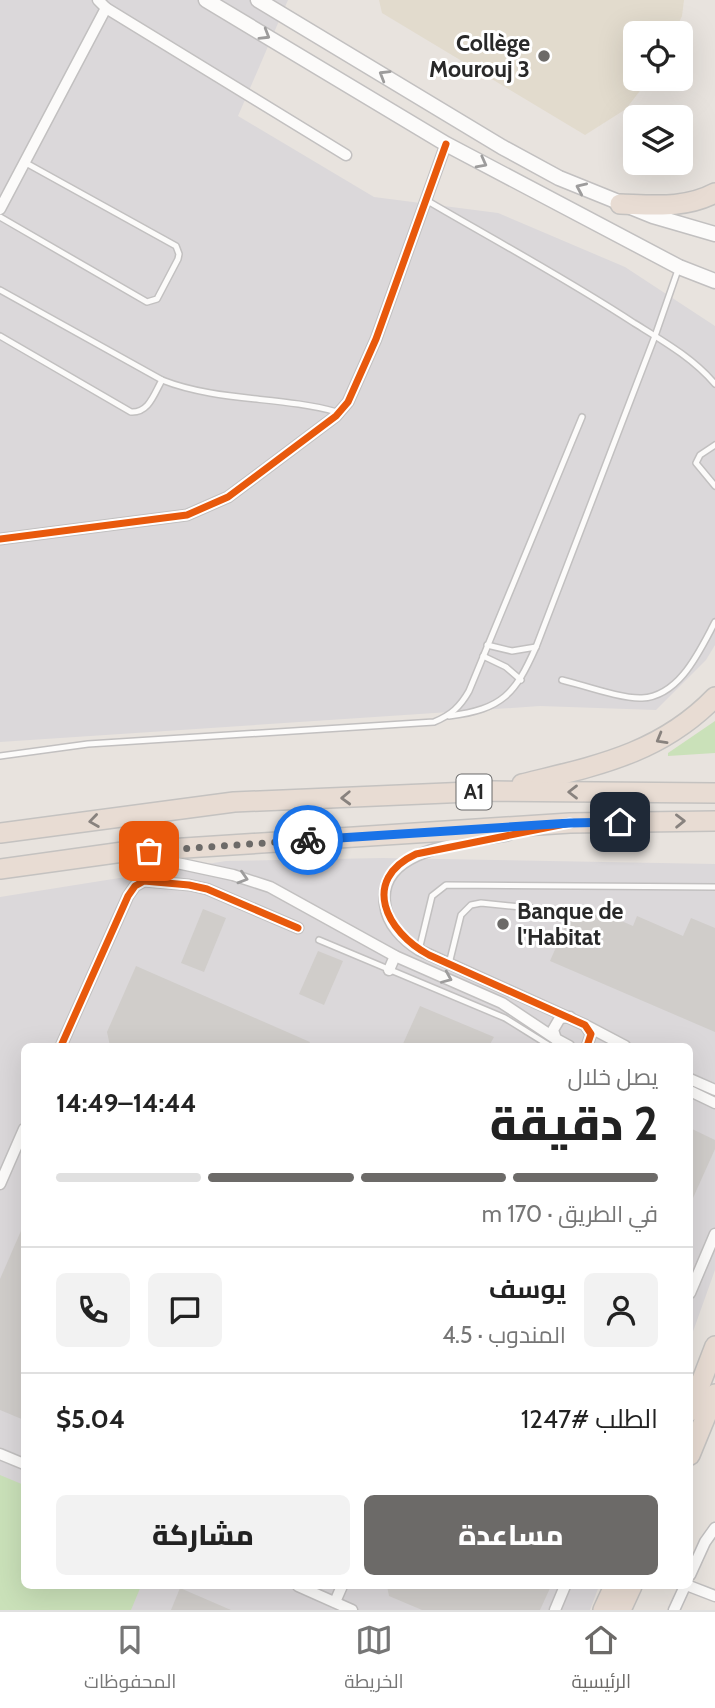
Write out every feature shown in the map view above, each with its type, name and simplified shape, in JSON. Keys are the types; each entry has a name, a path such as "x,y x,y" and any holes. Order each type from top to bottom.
{"highway":[{"path":"620,204 674,205 715,193"},
{"path":"493,791 625,757 672,733 715,697"},
{"name":"A1","path":"0,833 234,802 493,791 715,793"},
{"name":"A1","path":"0,869 122,852 570,823 715,821"},
{"path":"122,852 177,863"},
{"path":"693,1403 715,1346"},
{"path":"693,1448 715,1394"},
{"path":"603,1610 613,1589"},
{"path":"621,1610 631,1589"}],"main road":[{"path":"206,0 446,144 678,267 715,281"},
{"path":"258,0 530,163 620,204 682,226 715,234"}],"street":[{"path":"0,209 26,163 102,4 346,155"},
{"path":"0,539 187,515 228,496 340,413 348,402 376,339 446,144"},
{"path":"570,823 424,852 402,862 388,882 385,905 394,926 419,950 570,1017 619,1043"},
{"path":"177,863 233,875 270,887 395,956 485,994 514,1010 553,1043"},
{"path":"62,1043 128,896 135,886 144,881 179,883 207,889 298,928"},
{"path":"389,970 395,956"},
{"path":"553,1043 556,1021 570,1017"},
{"path":"585,1025 591,1034 588,1043"},
{"path":"693,1080 715,1090"},
{"path":"693,1092 715,1103"},
{"path":"0,1184 21,1136"},
{"path":"693,1286 715,1234"},
{"path":"0,1454 21,1463"},
{"path":"693,1568 715,1528"},
{"path":"693,1588 715,1597"},
{"path":"305,1589 352,1610"},
{"path":"335,1602 341,1589"},
{"path":"555,1610 564,1589"},
{"path":"674,1610 685,1589"}],"lane":[{"path":"0,217 147,302 157,299 178,259 176,246 26,163"},
{"path":"426,200 611,307 693,362 715,384"},
{"path":"0,755 88,744 434,722 490,705 513,690 521,680 536,647 655,336 678,267"},
{"path":"0,290 162,380 195,391 292,401 340,413"},
{"path":"0,336 131,412 146,408 162,380"},
{"path":"449,716 461,705 483,656 582,417"},
{"path":"715,445 700,456 696,463 715,486"},
{"path":"562,680 631,697 653,696 674,683 688,669 715,622"},
{"path":"487,645 512,651 536,647"},
{"path":"483,656 506,667 521,680"},
{"path":"419,950 432,896 446,885 715,887"},
{"path":"449,964 461,915 471,905 541,909"},
{"path":"319,940 505,1018 553,1043"}],"shaded area":[{"path":"0,0 288,0 238,116 374,197 498,213 625,267 715,326 715,645 706,660 656,710 540,706 0,742"},
{"name":"Collège Mourouj 3","path":"379,0 684,0 680,21 623,21 623,91 640,91 629,105 623,105 623,111 585,135 382,13"},
{"path":"382,858 715,864 715,1270 693,1332 693,1043 21,1043 21,1589 598,1589 590,1610 0,1610 0,897 226,861"}],"green space":[{"path":"715,721 715,753 668,756 668,753"},
{"path":"0,1475 21,1484 21,1589 140,1589 131,1610 0,1610"}],"building":[{"path":"203,909 226,918 204,972 181,963"},
{"path":"594,909 633,926 637,916 683,936 691,918 715,928 715,1032 550,961 571,913 589,921"},
{"path":"318,951 343,961 324,1005 299,994"},
{"path":"136,966 310,1042 109,1043 107,1032"},
{"path":"420,1006 494,1037 491,1043 403,1043"},
{"path":"693,1129 715,1140 715,1149 693,1198"},
{"path":"21,1231 21,1419 0,1410 0,1279"},
{"path":"180,1589 182,1589 231,1610 171,1610"},
{"path":"388,1589 550,1589 540,1610 422,1610 389,1596"}],"cycle path":[{"path":"0,539 187,515 228,497 336,416 348,402 376,339 446,144"},
{"path":"570,823 416,854 399,865 388,878 384,891 385,906 391,920 414,945 429,955 585,1025 591,1034 588,1043"},
{"path":"62,1043 128,896 135,886 144,881 207,889 298,928"}],"way so far":[{"path":"149,851 308,840"}],"place":[{"name":"Collège Mourouj 3","path":"544,56"},
{"name":"Banque de l'Habitat","path":"503,924"}],"route":[{"path":"308,840 620,822"}]}
